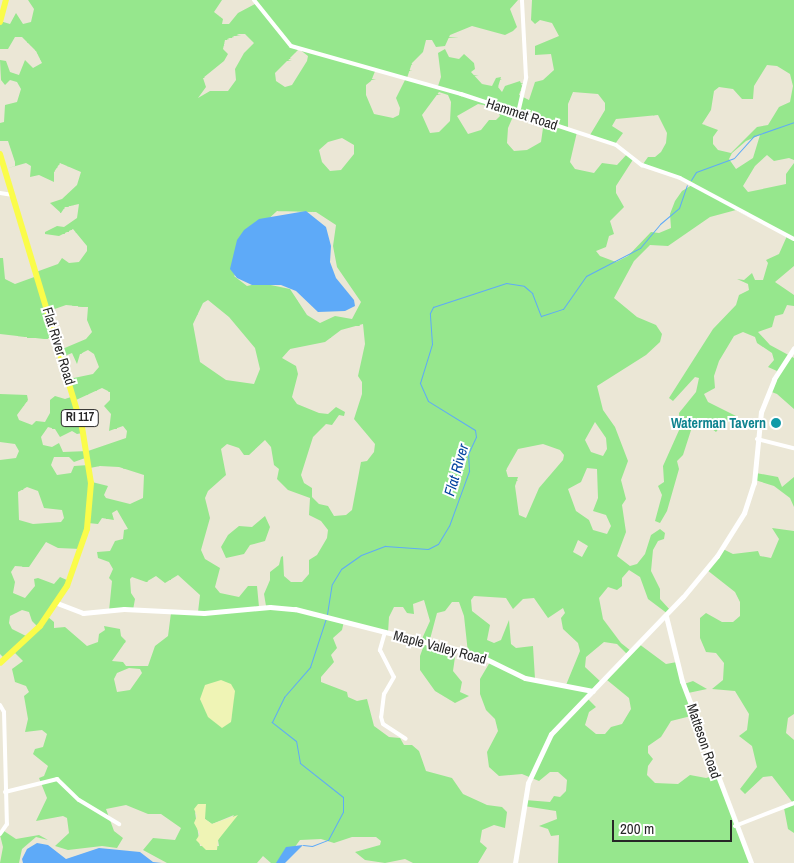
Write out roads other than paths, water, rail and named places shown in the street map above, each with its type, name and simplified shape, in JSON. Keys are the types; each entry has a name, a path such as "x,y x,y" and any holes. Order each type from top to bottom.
{"main road":[{"path":"0,22 6,0"},
{"name":"Flat River Road","path":"0,154 72,390 89,458 91,483 87,529 76,565 57,603 26,642 0,664"}],"street":[{"name":"Hammet Road","path":"254,0 291,46 518,113 616,145 642,165 680,178 794,239"},
{"path":"518,113 526,77 522,0"},
{"path":"0,193 13,196"},
{"path":"515,863 528,783 534,766 551,734 666,616 717,556 744,513 754,483 757,439 766,395 794,348"},
{"path":"757,439 794,448"},
{"name":"Maple Valley Road","path":"57,603 83,613 124,609 204,613 279,607 480,656 525,678 593,691"},
{"name":"Matteson Road","path":"666,616 682,680 735,826 751,863"},
{"path":"385,632 380,650 394,677 384,694 381,717 383,724 406,739"},
{"path":"0,705 4,712 7,824 0,834"},
{"path":"6,792 57,779 79,800 119,824"},
{"path":"735,826 794,803"}],"water":[{"path":"306,211 326,227 331,246 330,262 336,278 354,300 355,306 345,311 318,312 296,291 281,285 252,285 237,278 230,269 237,240 244,230 259,219"},
{"path":"37,843 48,845 66,859 99,848 140,852 153,862 162,863 23,863 22,859 27,849"},
{"path":"303,845 285,863 276,863 286,847"}],"waterway":[{"name":"Flat River","path":"691,180 696,172 734,158 754,136 794,122"},
{"name":"Flat River","path":"327,614 332,584 341,569 361,555 385,546 428,549 438,544 449,526 469,471 468,454 476,437 475,430 428,401 420,383 432,344 430,313 433,307 506,283 524,286 532,293 541,316 563,309 586,276 640,248 660,224 679,208 687,185"},
{"name":"Flat River","path":"303,845 312,846 328,840 343,812 343,797 300,763 296,741 272,722 284,697 310,667 326,618"}],"place":[{"name":"Waterman Tavern","path":"776,423"}]}
